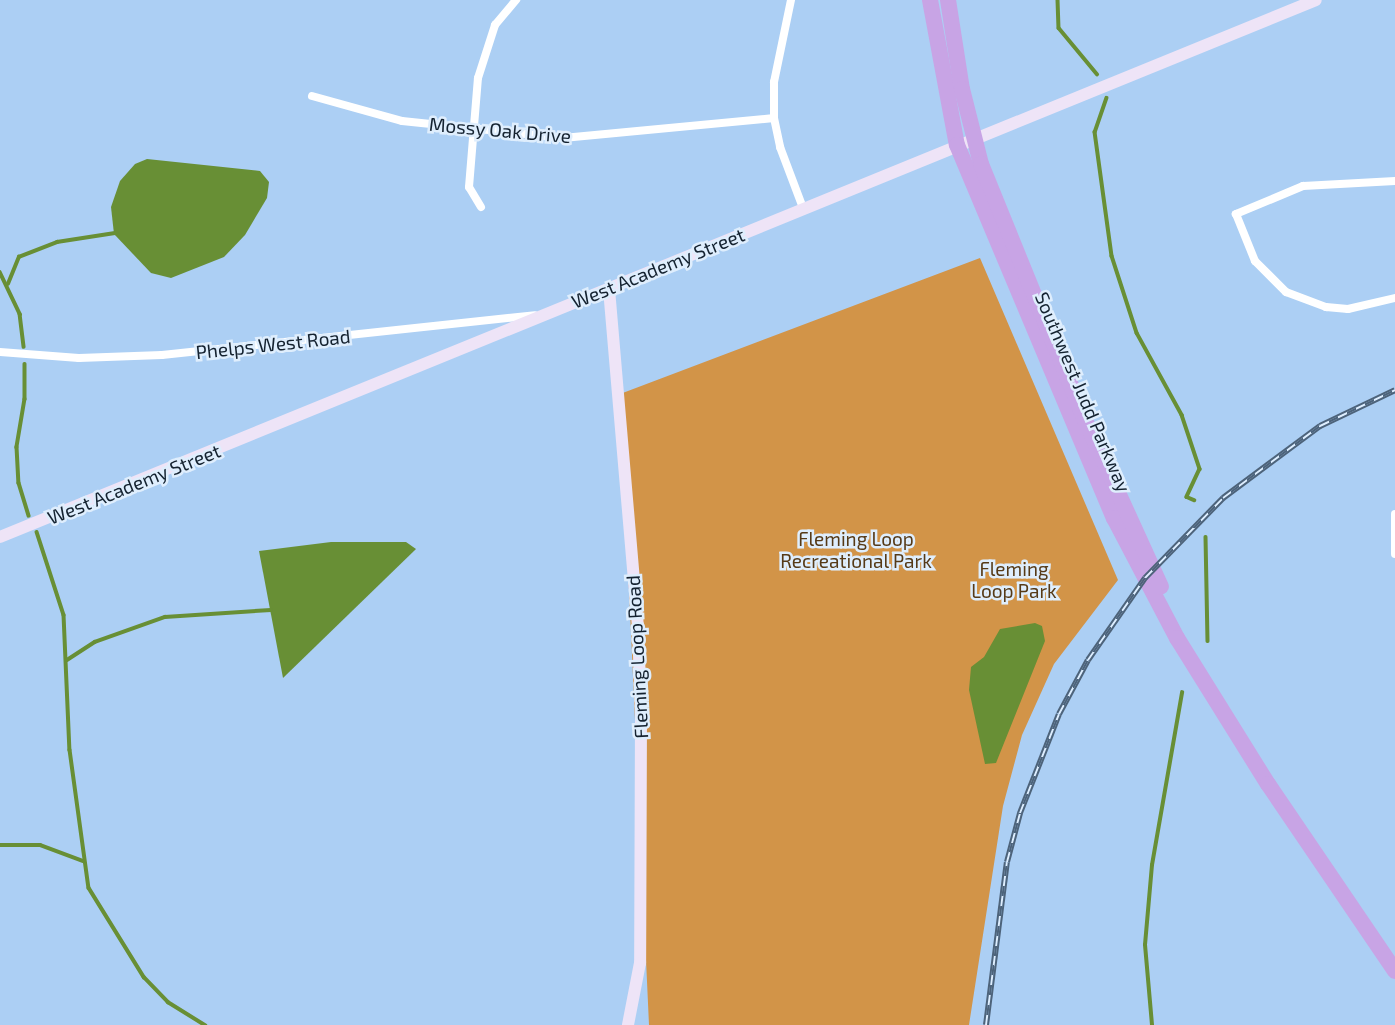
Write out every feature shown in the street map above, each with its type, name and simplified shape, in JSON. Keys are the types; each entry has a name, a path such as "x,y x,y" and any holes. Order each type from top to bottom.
{"highway":[{"name":"Southwest Judd Parkway","path":"930,0 957,145 1087,460 1144,578 1268,784 1395,971"},
{"name":"Southwest Judd Parkway","path":"948,0 973,138 1085,420 1186,646"}],"main road":[{"name":"West Academy Street","path":"0,537 1316,0"},
{"name":"Fleming Loop Road","path":"609,289 641,715 640,963 628,1025"}],"street":[{"path":"481,207 469,187 472,129 485,49 495,25 516,0"},
{"path":"791,0 774,82 774,118 803,208"},
{"name":"Mossy Oak Drive","path":"312,96 402,121 563,138 774,118"},
{"path":"1395,181 1303,186 1236,214 1255,261 1286,292 1326,307 1348,309 1395,298"},
{"name":"Phelps West Road","path":"0,352 79,358 162,355 545,314"},
{"path":"1395,514 1395,554"}],"green space":[{"name":"Fleming Loop Recreational Park","path":"980,258 1118,580 1054,664 1022,735 1003,806 969,1025 649,1025 620,394"}],"shaded area":[{"path":"147,159 260,171 269,182 267,198 245,235 224,257 171,278 151,273 114,234 111,207 120,181 135,164"},
{"path":"331,542 406,542 416,549 283,678 259,551"},
{"path":"1035,623 1042,626 1045,641 996,763 985,764 969,690 971,667 984,657 1000,629"}],"waterway":[{"path":"1058,0 1059,28 1097,74"},
{"path":"1107,98 1095,132 1112,256 1137,333 1182,415 1200,469 1187,497 1194,500"},
{"path":"8,284 19,257 57,242 116,233"},
{"path":"0,272 20,314 24,347"},
{"path":"25,364 25,399 17,447 19,483 29,516"},
{"path":"37,532 64,615 70,750 89,888 144,977 168,1002 205,1025"},
{"path":"1206,537 1208,641"},
{"path":"67,660 95,642 165,617 271,610"},
{"path":"1152,1025 1145,945 1152,865 1182,693"},
{"path":"0,845 40,845 83,861"}],"railway":[{"path":"986,1025 1007,862 1020,813 1059,714 1088,660 1145,578 1223,498 1320,426 1395,390"}],"park label":[{"name":"Fleming Loop Park","path":"1014,580"}]}
